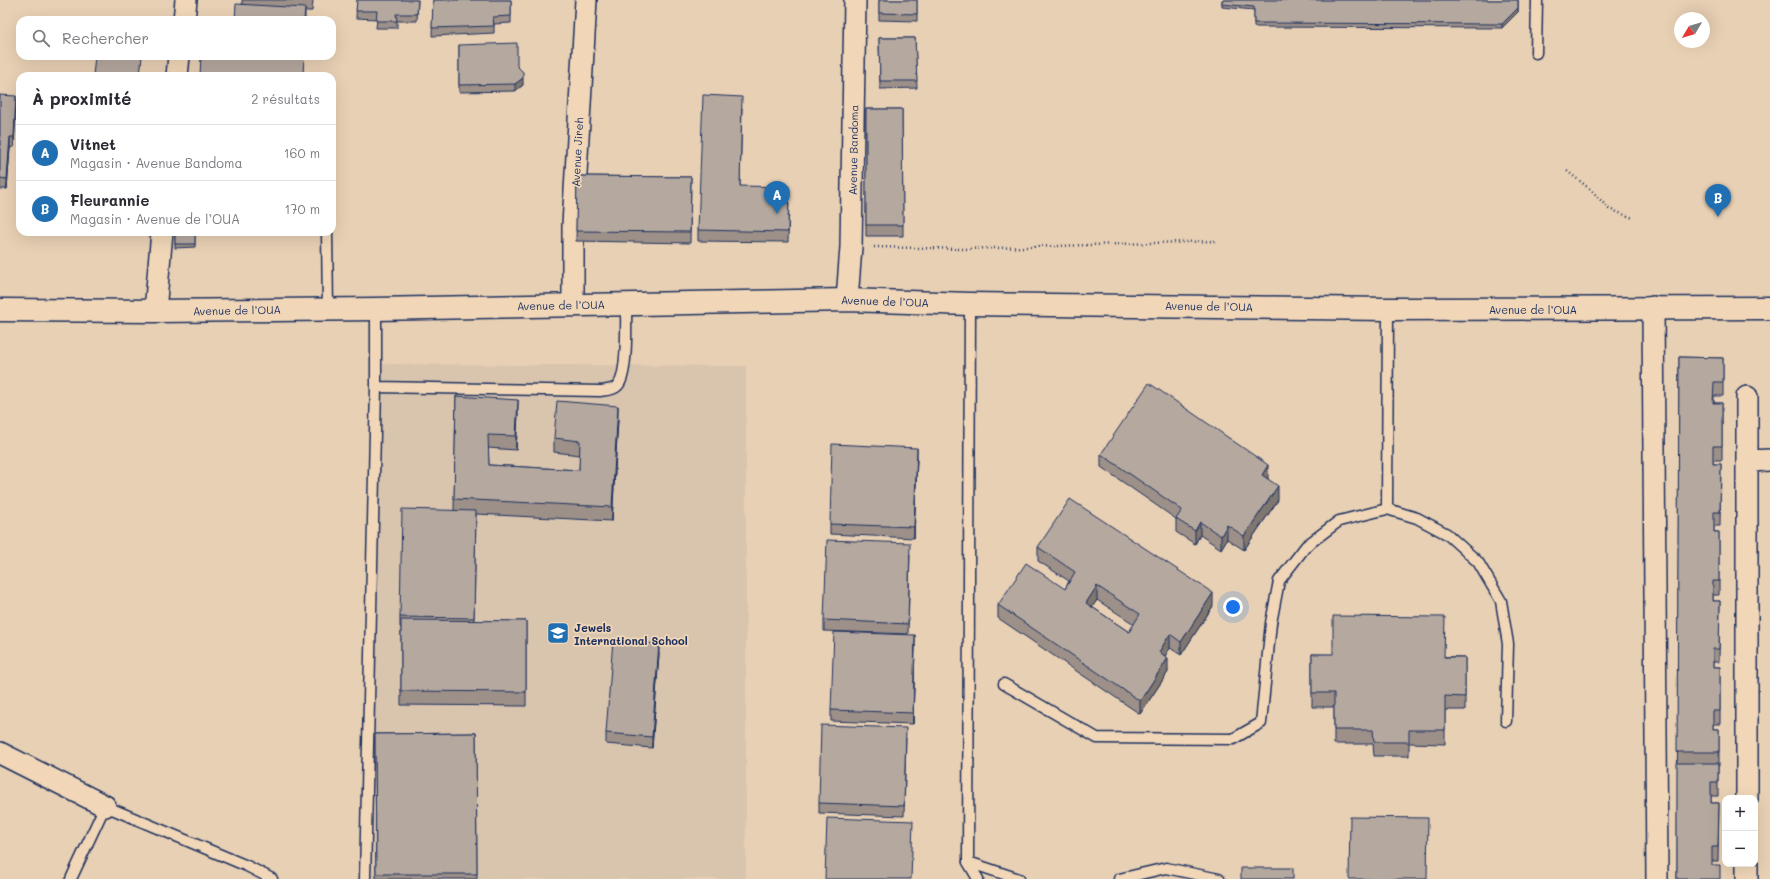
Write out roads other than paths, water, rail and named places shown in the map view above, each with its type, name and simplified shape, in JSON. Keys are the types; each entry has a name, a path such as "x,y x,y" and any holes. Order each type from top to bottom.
{"main road":[{"name":"Avenue de l’OUA","path":"0,310 155,311 376,309 573,304 847,300 970,304 1388,308 1770,308"}],"street":[{"path":"184,16 186,0"},
{"name":"Avenue Jireh","path":"573,304 573,225 586,0"},
{"name":"Avenue Bandoma","path":"847,300 851,247 855,0"},
{"path":"177,72 179,60"},
{"path":"155,311 162,236"},
{"path":"1653,307 1657,879"},
{"path":"1747,397 1747,795"},
{"path":"1748,461 1770,460"},
{"path":"0,753 106,806"},
{"path":"1747,867 1747,879"}],"lane":[{"path":"1536,53 1537,0"},
{"path":"327,236 328,309"},
{"path":"376,386 600,392 612,390 619,385 624,374 626,304"},
{"path":"970,304 968,862 978,879"},
{"path":"1387,509 1388,308"},
{"path":"364,879 376,386 376,309"},
{"path":"1004,684 1097,738 1233,739 1261,723 1271,623 1279,581 1306,546 1339,521 1387,509 1417,518 1447,534 1478,562 1501,601 1508,644 1506,722"},
{"path":"71,879 106,806 247,866 272,879"},
{"path":"968,862 1020,879"},
{"path":"1119,879 1166,868 1219,879"}],"place":[{"name":"Vitnet","path":"777,214"},
{"name":"Fleurannie","path":"1718,217"},
{"name":"Jewels International School","path":"558,633"}]}
